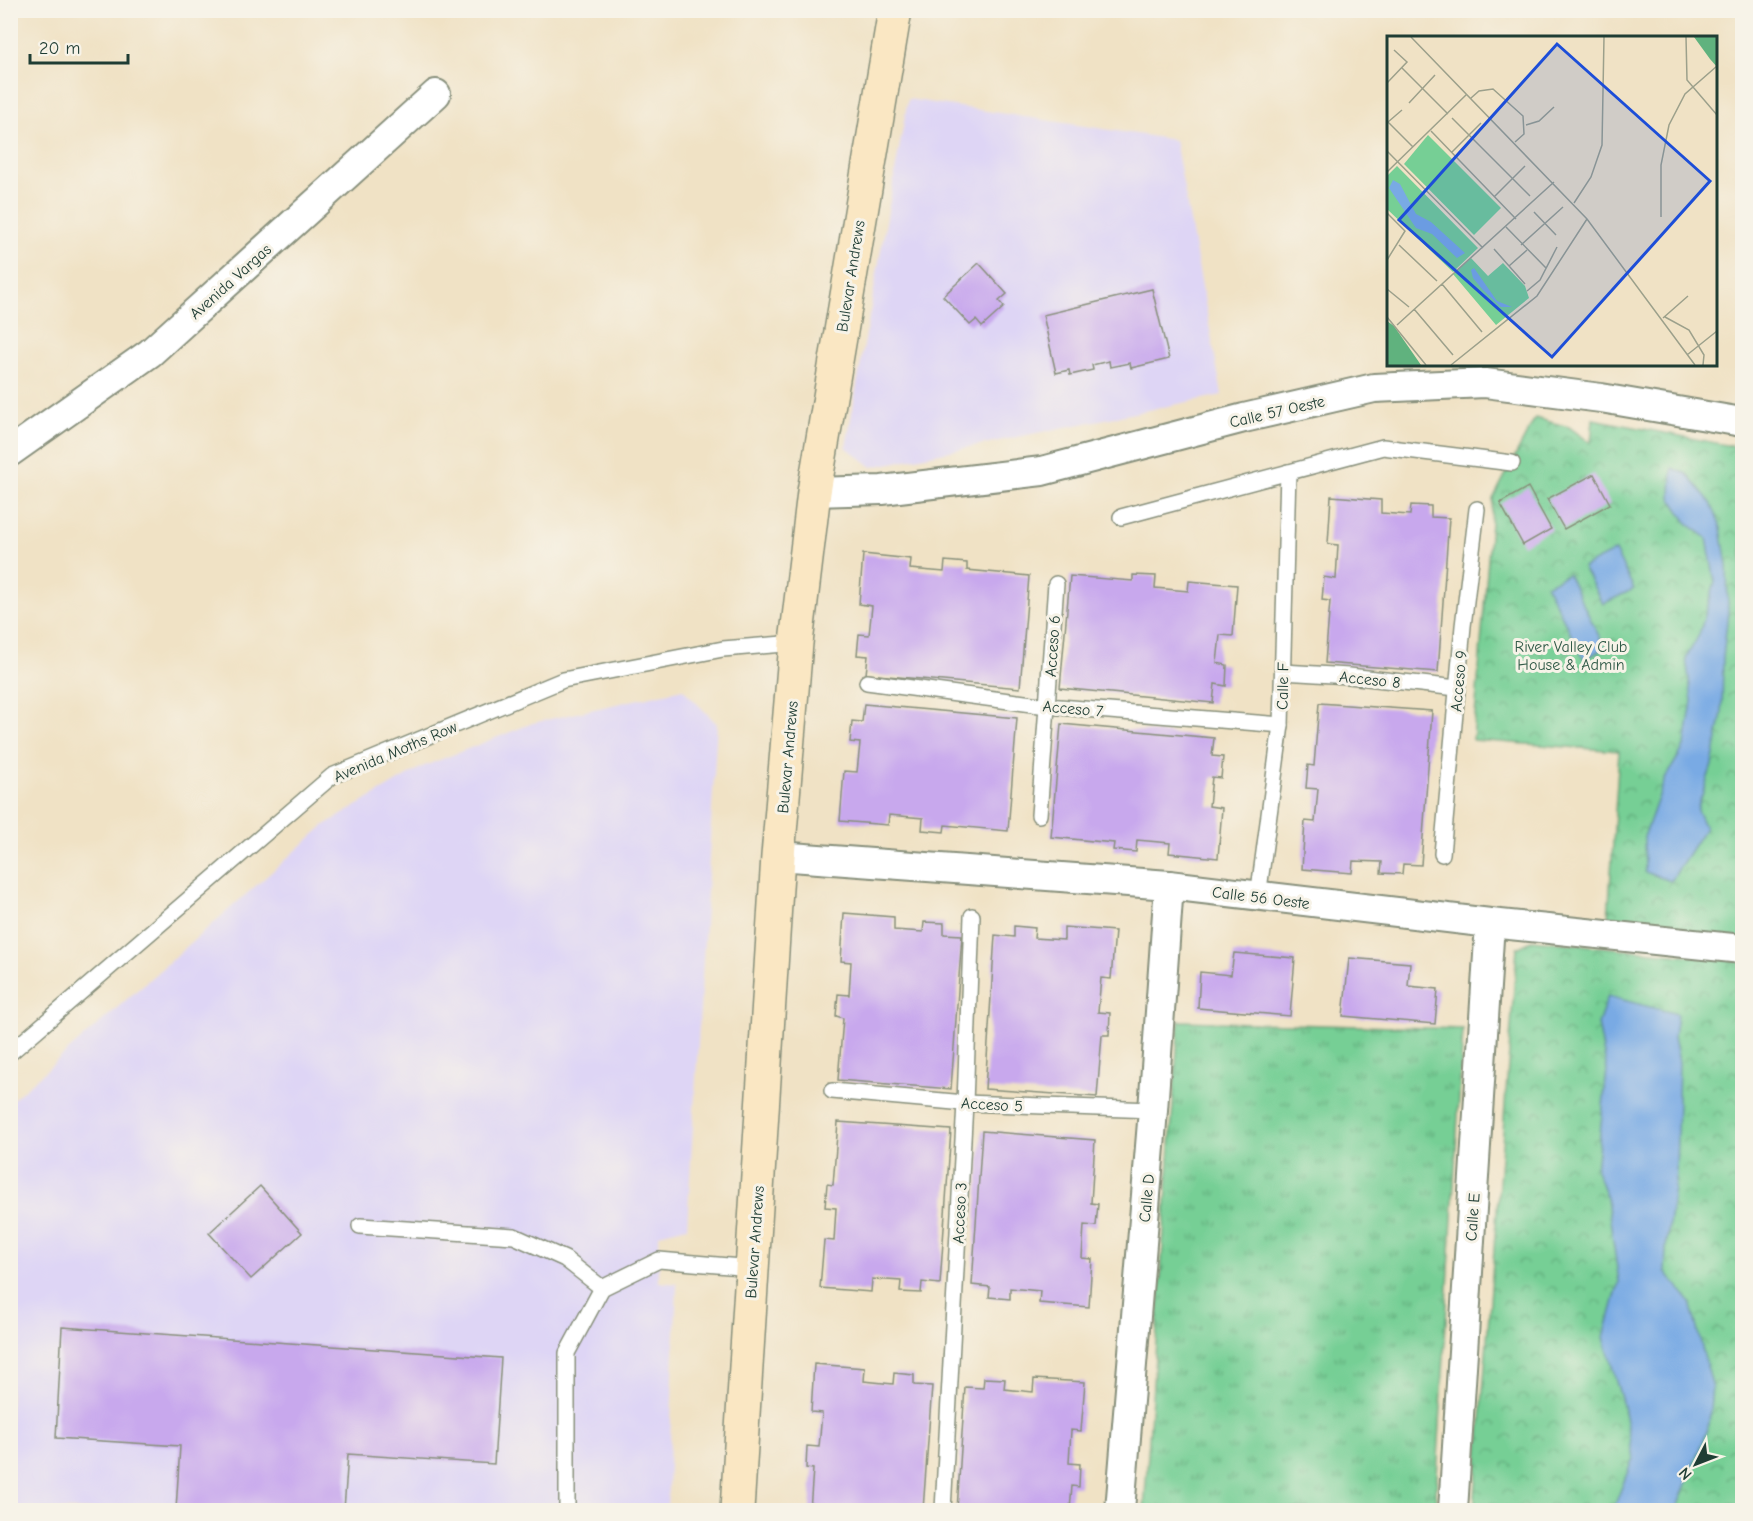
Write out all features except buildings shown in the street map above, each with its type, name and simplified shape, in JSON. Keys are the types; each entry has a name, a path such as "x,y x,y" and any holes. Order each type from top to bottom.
{"main road":[{"name":"Bulevar Andrews","path":"737,1510 778,856 796,643 814,492 894,10"}],"street":[{"name":"Avenida Vargas","path":"10,452 150,353 436,94"},
{"name":"Calle 57 Oeste","path":"814,492 882,490 1042,471 1244,418 1374,388 1485,383 1601,398 1743,422"},
{"name":"Calle 56 Oeste","path":"778,856 1169,885 1490,923 1743,949"},
{"name":"Calle D","path":"1120,1510 1169,885"},
{"name":"Calle E","path":"1453,1510 1490,923"}],"lane":[{"path":"1121,517 1383,447 1512,463"},
{"name":"Calle F","path":"1258,897 1281,725 1288,472"},
{"name":"Acceso 9","path":"1442,854 1463,626 1478,509"},
{"name":"Acceso 6","path":"1039,815 1056,584"},
{"name":"Avenida Moths Row","path":"10,1053 332,776 563,680 723,649 796,643"},
{"name":"Acceso 8","path":"1283,672 1349,676 1457,688"},
{"name":"Acceso 7","path":"867,682 1047,706 1281,725"},
{"name":"Acceso 3","path":"943,1510 965,1103 972,916"},
{"name":"Acceso 5","path":"832,1091 965,1103 1153,1110"},
{"path":"360,1226 514,1236 565,1259 602,1288"},
{"path":"567,1510 567,1353 602,1288 659,1260 752,1268"}],"shaded area":[{"path":"908,99 1175,140 1222,395 872,467 846,447"},
{"path":"683,689 717,724 687,1227 659,1234 659,1282 677,1284 667,1510 11,1510 10,1102 325,825 422,767 533,723"}],"green space":[{"name":"River Valley Club House & Admin","path":"1535,418 1569,427 1591,443 1593,419 1742,448 1742,949 1607,934 1619,751 1473,740 1493,499"},
{"path":"1533,940 1742,961 1742,1510 1474,1510 1517,948"},
{"path":"1179,1021 1463,1029 1435,1510 1144,1510"}],"water":[{"path":"1672,468 1687,474 1711,503 1721,528 1727,566 1728,612 1723,658 1722,713 1712,765 1697,810 1705,828 1671,881 1645,872 1644,837 1665,779 1685,745 1692,701 1686,658 1699,635 1715,582 1707,538 1688,524 1671,498"},
{"path":"1615,551 1634,589 1603,604 1583,567"},
{"path":"1568,574 1605,648 1584,659 1546,585"},
{"path":"1608,996 1677,1014 1674,1037 1679,1062 1676,1173 1665,1271 1690,1302 1712,1385 1709,1424 1676,1510 1613,1510 1633,1458 1623,1406 1604,1337 1619,1282 1607,1199 1596,1170 1607,1070 1598,1024"}]}
